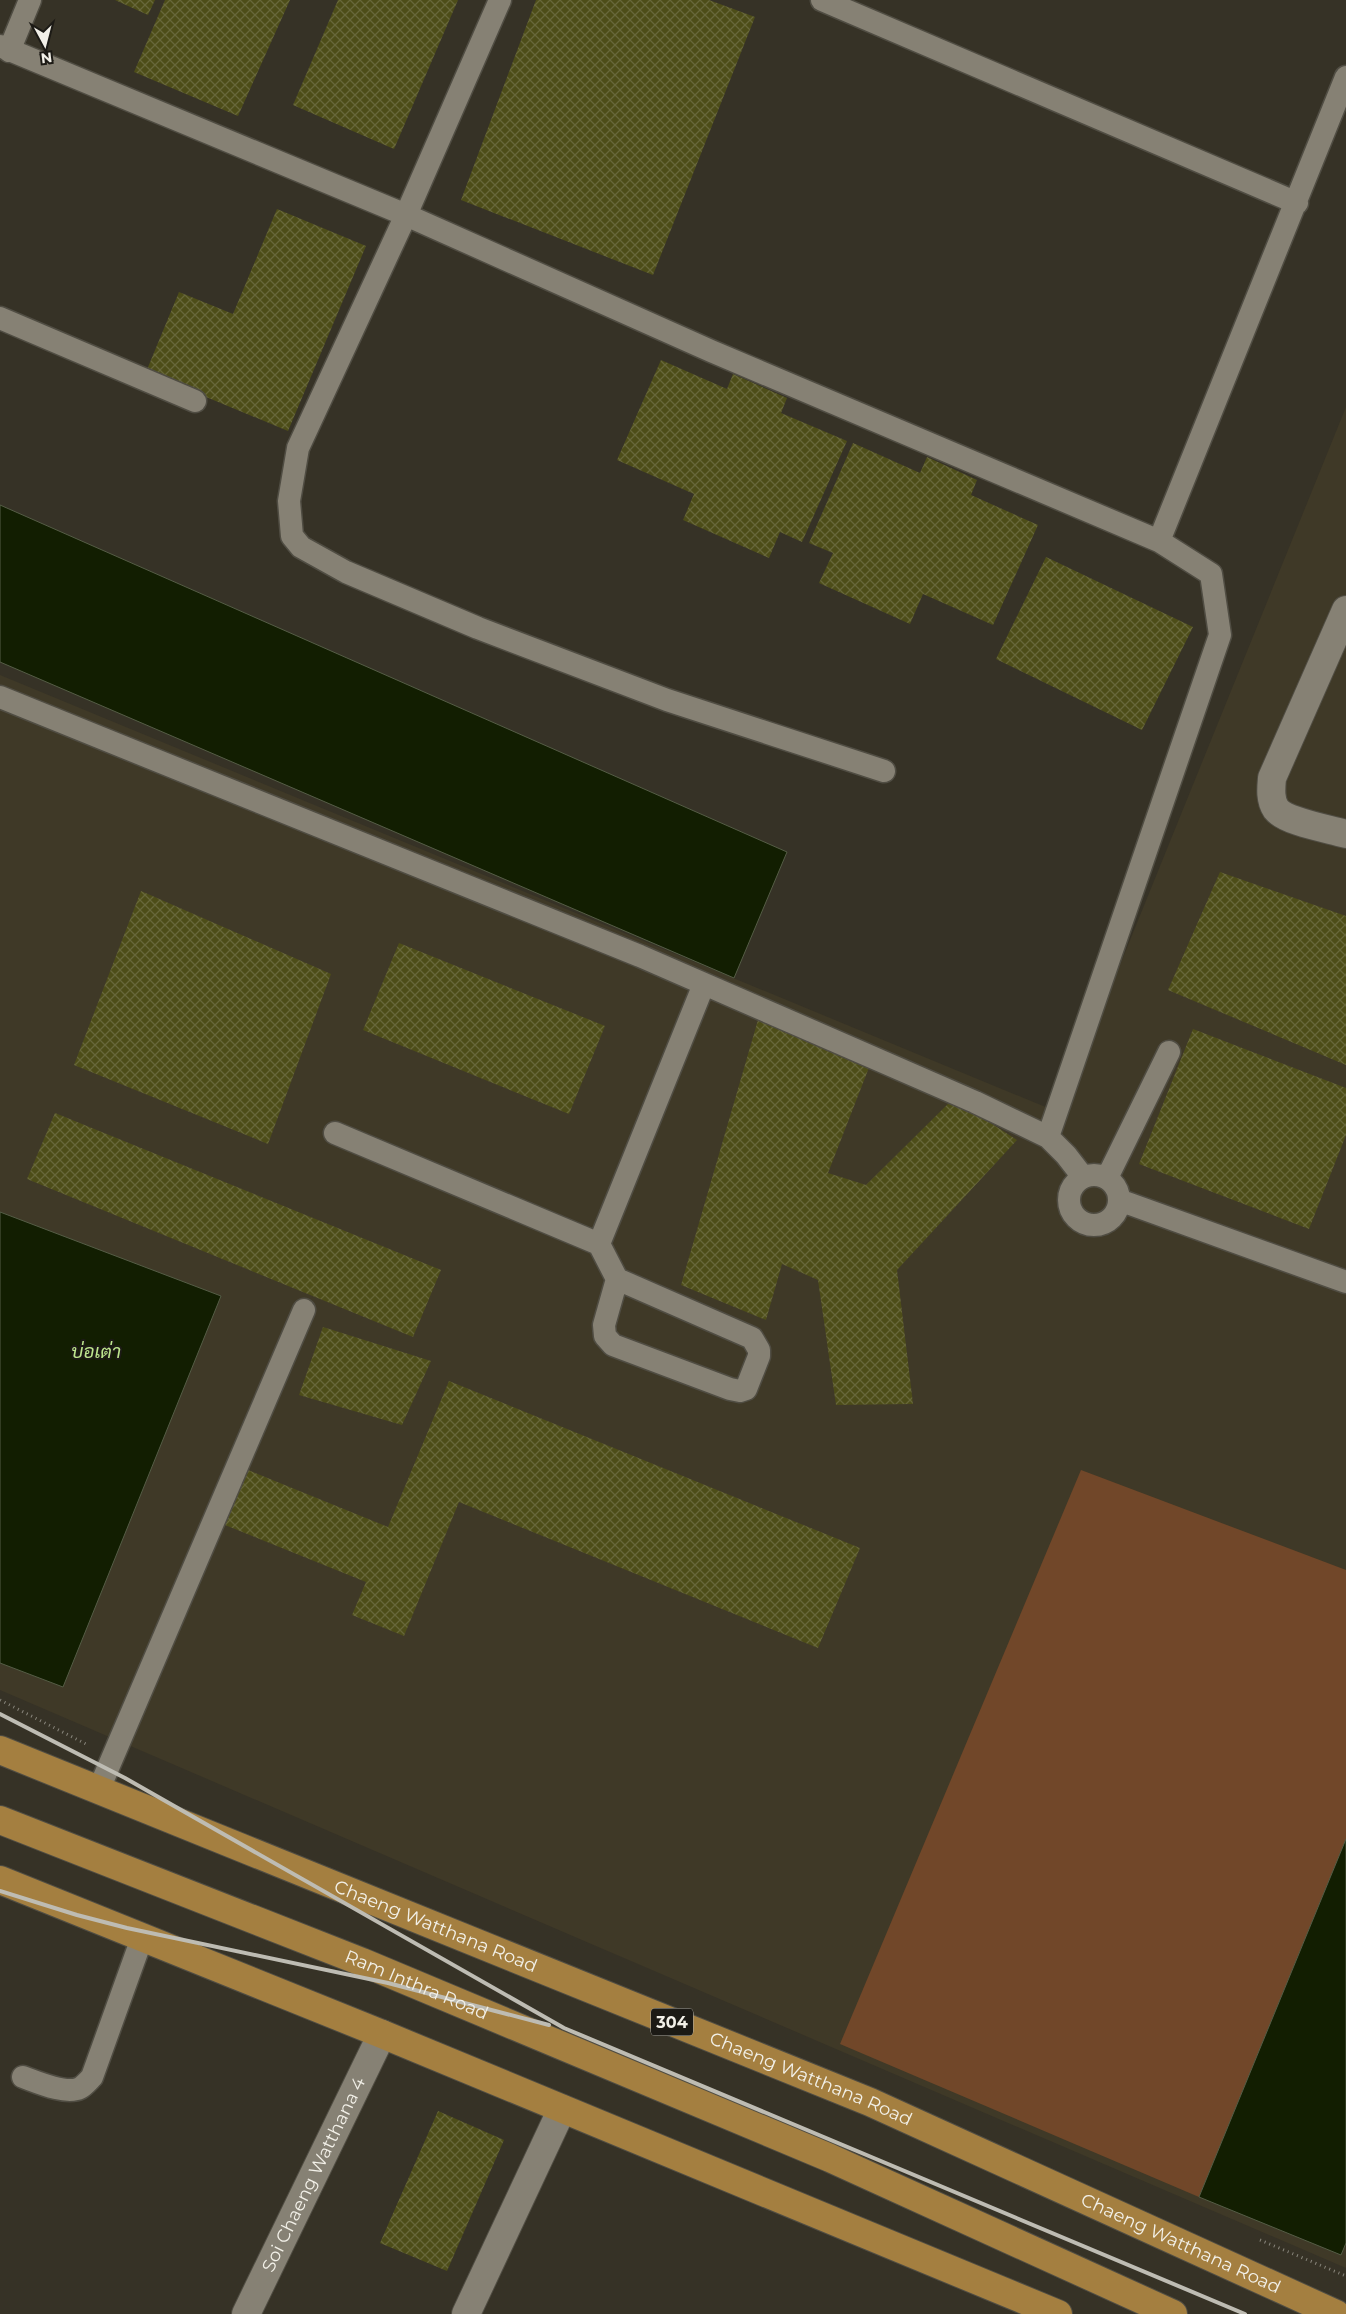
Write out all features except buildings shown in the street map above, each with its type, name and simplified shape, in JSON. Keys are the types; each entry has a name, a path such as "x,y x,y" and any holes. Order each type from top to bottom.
{"main road":[{"name":"Chaeng Watthana Road","path":"0,1750 870,2102 1336,2314"},
{"name":"Ram Inthra Road","path":"0,1820 362,1962 830,2158 1173,2314"},
{"path":"0,1880 382,2034 562,2109 1021,2307 1058,2314"}],"street":[{"path":"1346,610 1272,778 1271,795 1276,808 1285,816 1346,834"},
{"name":"Soi Chaeng Watthana 4","path":"246,2314 382,2034"},
{"path":"466,2314 562,2109"}],"lane":[{"path":"30,0 5,48 406,215 711,351 1159,541 1211,574 1220,635 1048,1137"},
{"path":"500,0 406,215 298,448 289,501 292,536 301,547 346,572 478,628 667,700 884,771"},
{"path":"822,0 1296,203"},
{"path":"1159,541 1346,77"},
{"path":"0,318 195,400"},
{"path":"0,697 640,956 975,1102 1048,1137 1066,1155 1083,1177"},
{"path":"598,1244 704,984"},
{"path":"1106,1178 1169,1052"},
{"path":"335,1133 598,1244 618,1278 752,1338 759,1350 759,1356 746,1389 740,1391 730,1390 613,1345 605,1336 604,1325 618,1278"},
{"path":"1099,1176 1106,1178 1113,1184 1119,1200 1118,1209 1107,1222 1099,1225 1082,1223 1075,1218 1068,1204 1071,1188 1083,1177 1099,1176"},
{"path":"1119,1200 1346,1282"},
{"path":"99,1789 304,1310"},
{"path":"23,2077 55,2088 69,2090 80,2088 92,2077 142,1938"}],"shaded area":[{"path":"1346,407 1346,2268 0,1690 0,675 1060,1113"},
{"path":"1081,1470 1346,1570 1346,1839 1199,2197 840,2044"}],"water":[{"path":"0,505 787,852 734,978 0,662"},
{"name":"บ่อเต่า","path":"0,1212 221,1296 63,1687 0,1663"},
{"path":"1346,1839 1346,2243 1341,2255 1199,2197"}],"railway":[{"path":"0,1714 125,1778 564,2028 1245,2314"},
{"path":"0,1891 77,1915 127,1928 388,1983 549,2025"}]}
